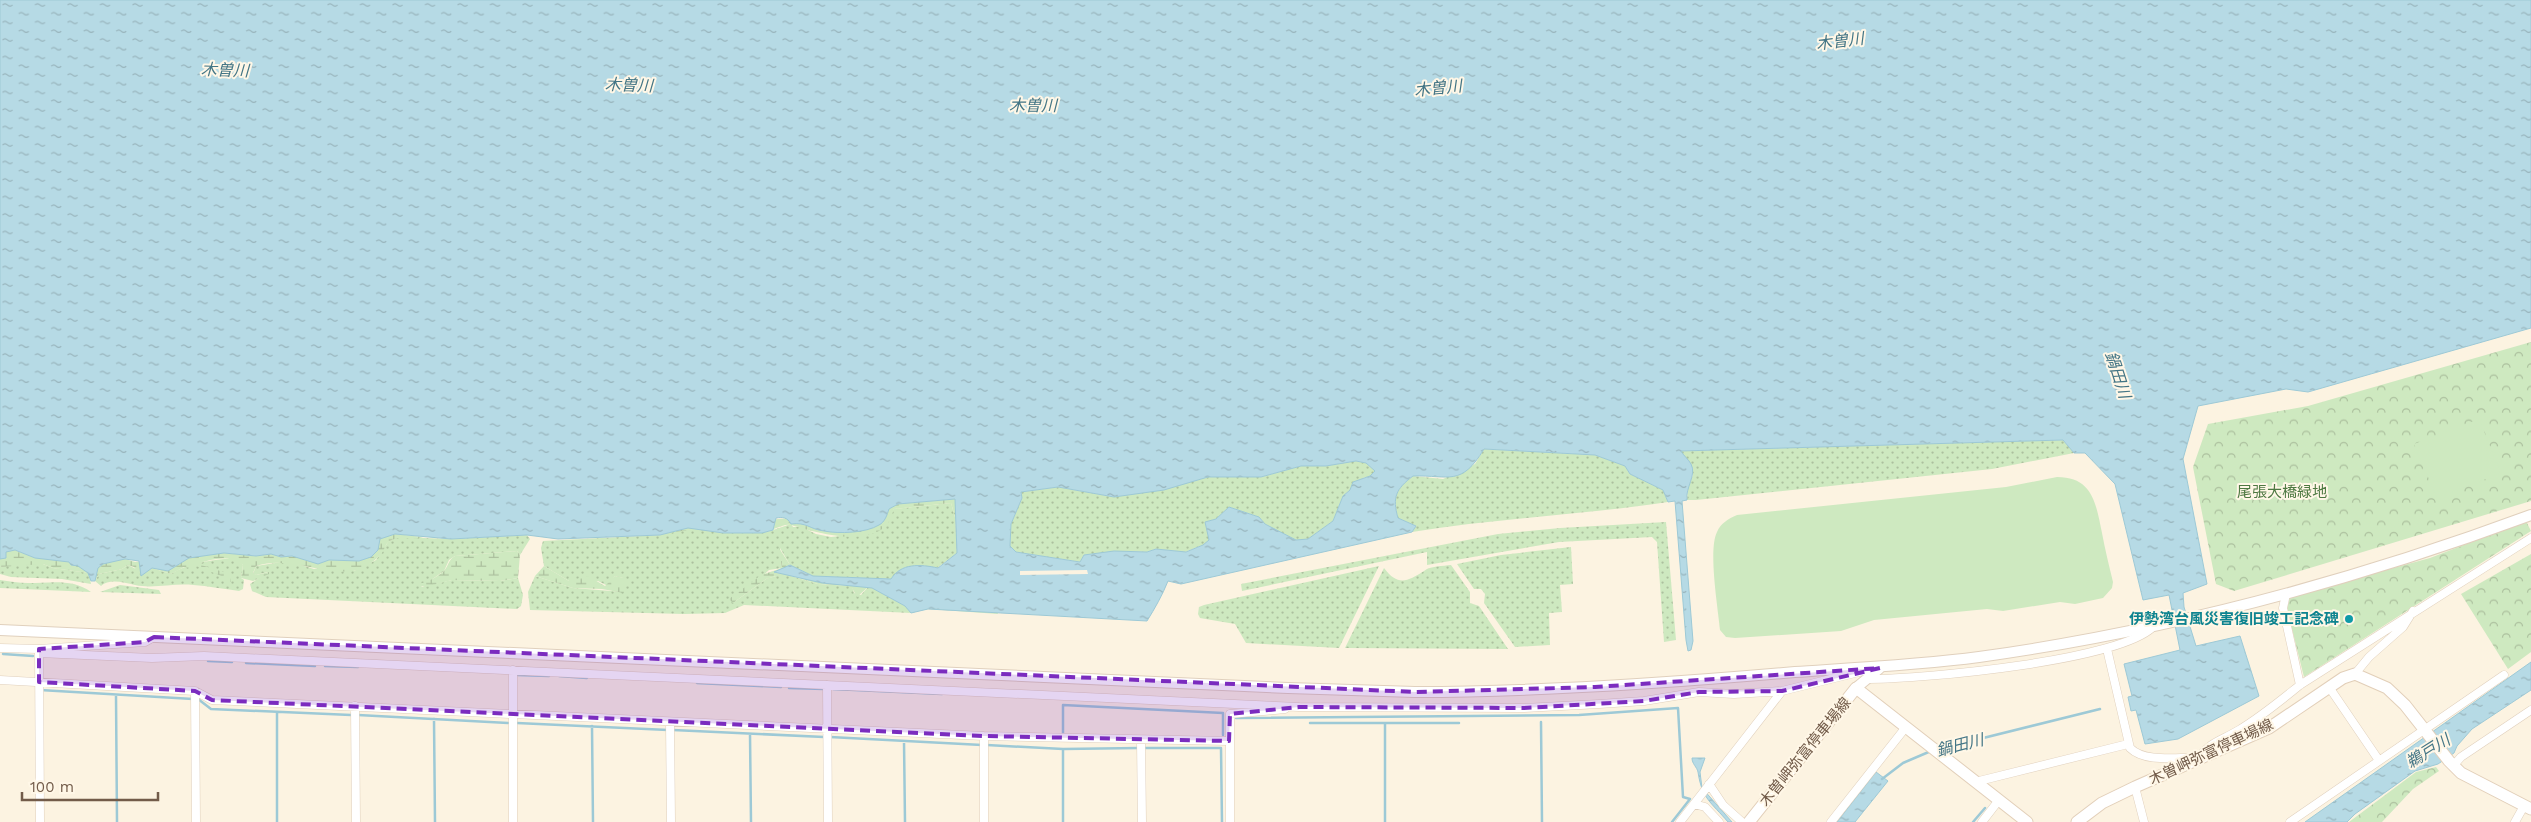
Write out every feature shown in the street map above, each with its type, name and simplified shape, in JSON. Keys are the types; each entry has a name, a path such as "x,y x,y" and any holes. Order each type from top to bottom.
{"main road":[{"name":"木曽岬弥富停車場線","path":"2077,822 2102,803 2198,758 2269,728 2343,678 2355,674"},
{"path":"2355,674 2387,688 2405,704 2451,764 2476,782 2529,807"},
{"name":"木曽岬弥富停車場線","path":"1749,822 1856,688 2026,822"}],"street":[{"path":"0,630 1182,684 1416,692 1595,687 1880,668 1979,657 2173,621 2286,594 2428,553 2531,515"},
{"path":"2107,650 2128,744 2138,754 2150,757 2198,758 2207,746 2270,710 2300,685 2413,611 2531,538"},
{"path":"2286,594 2283,608 2300,685"},
{"path":"2355,674 2369,658 2403,627 2413,611"},
{"path":"1869,679 1900,679 1990,669 2107,650 2148,633 2156,624"},
{"path":"39,651 145,642 154,637"},
{"path":"0,648 152,658 204,656 1299,707 1524,708 1644,701 1699,692 1734,694 1782,692 1880,668"},
{"path":"39,651 40,822"},
{"path":"1856,688 1880,668"},
{"path":"513,670 513,822"},
{"path":"2290,822 2378,759 2504,675"},
{"path":"0,680 39,687 195,691 212,700 984,736 1141,741 1229,741"},
{"path":"827,685 828,822"},
{"path":"2329,687 2378,759"},
{"path":"195,691 196,822"},
{"path":"1680,822 1782,692"},
{"path":"355,706 356,822"},
{"path":"1230,822 1230,714 1299,707"},
{"path":"2451,764 2531,710"},
{"path":"670,722 671,822"},
{"path":"1830,822 1906,727"},
{"path":"984,736 984,822"},
{"path":"1141,741 1142,822"},
{"path":"1974,782 2128,744"},
{"path":"1707,786 1723,805 1742,822"},
{"path":"2136,787 2144,822"},
{"path":"1982,822 2000,800"},
{"path":"1694,804 1705,807 1719,822"},
{"path":"2515,822 2529,807"}],"highlighted area":[{"path":"154,637 1416,692 1595,687 1880,668 1782,691 1699,692 1644,701 1524,708 1299,707 1230,714 1229,741 984,736 212,700 195,691 39,682 39,649 145,642"}],"green space":[{"name":"尾張大橋緑地","path":"2531,342 2531,501 2234,591 2216,584 2193,467 2208,424 2308,406"},
{"path":"2479,419 2501,473 2437,498 2414,444"},
{"path":"2063,440 2074,453 1992,469 1696,500 1687,500 1688,486 1693,475 1680,451"},
{"path":"1484,449 1595,455 1625,466 1630,474 1663,490 1668,502 1412,532 1416,526 1398,518 1395,504 1397,494 1399,489 1413,476 1443,479 1475,464"},
{"path":"1356,461 1366,463 1375,471 1370,476 1363,478 1343,496 1333,521 1308,539 1296,541 1265,524 1259,517 1229,507 1216,519 1205,522 1210,540 1185,552 1156,549 1147,552 1130,551 1084,555 1080,562 1016,552 1010,546 1011,524 1022,498 1021,492 1058,487 1114,497 1208,477 1261,477 1301,466 1326,466"},
{"path":"2057,477 2069,478 2078,482 2091,494 2095,503 2113,582 2112,588 2103,598 2075,604 2060,602 2003,611 1987,609 1874,620 1841,631 1735,638 1726,637 1720,630 1713,565 1714,540 1721,526 1737,515 2006,487"},
{"path":"963,498 998,614 928,609 911,613 905,606 872,588 868,587 857,597 851,586 818,584 792,576 776,576 766,579 733,603 729,599 761,575 782,568 779,548 790,565 813,576 890,579 897,570 918,564 938,568 947,563 957,553 955,517 951,503 894,509 886,526 865,536 839,536 791,525 780,526 762,533 750,534 693,530 670,533 679,528 889,509 898,504"},
{"path":"951,503 955,517 957,553 937,568 924,566 905,567 891,579 813,576 790,565 780,548 782,568 769,570 733,603 766,579 776,576 791,576 818,584 852,586 854,593 861,595 868,587 872,588 905,606 911,613 744,605 725,613 684,614 530,610 528,592 535,576 573,588 624,592 623,578 615,576 608,586 598,581 569,581 544,566 541,548 543,541 660,535 688,528 723,533 767,532 791,524 793,527 802,527 816,534 831,537 875,532 894,509"},
{"path":"2526,521 2531,531 2304,677 2287,609 2290,596 2430,558"},
{"path":"1666,522 1676,640 1664,642 1657,542 1652,537 1559,542 1427,565 1427,552 1242,591 1241,584 1498,534 1560,528"},
{"path":"395,534 423,537 415,539 398,538 390,541 376,559 357,570 341,571 292,564 268,563 256,566 253,573 256,575 269,572 269,574 253,581 241,578 243,565 227,559 215,559 198,564 230,574 231,582 227,582 224,577 194,565 191,568 184,567 171,574 152,568 141,576 134,567 128,565 122,569 99,574 95,581 91,581 88,573 53,568 43,564 0,567 0,552 15,550 35,558 125,559 135,562 224,553 256,556 271,554 281,557 324,554"},
{"path":"527,535 530,539 520,555 517,551 455,556 449,560 444,571 421,587 452,580 500,581 518,578 523,595 521,606 517,609 266,597 252,591 250,584 268,572 253,574 256,566 288,561 314,569 325,567 354,571 376,560 388,542 397,537 451,539"},
{"path":"1571,547 1573,584 1560,585 1562,612 1549,613 1550,645 1515,647 1484,603 1485,594 1481,589 1474,589 1457,564 1501,555"},
{"path":"517,551 520,555 518,578 500,581 452,580 425,587 419,584 429,581 444,571 455,556"},
{"path":"2531,554 2531,652 2508,669 2461,594"},
{"path":"224,559 236,559 243,565 241,578 244,580 243,589 239,591 186,585 142,586 122,582 109,582 101,586 95,581 99,574 122,569 128,565 144,573 152,568 171,574 190,565"},
{"path":"15,564 43,564 53,568 89,573 91,584 62,579 11,577 0,574 0,567"},
{"path":"1451,565 1470,592 1470,603 1479,606 1508,649 1345,648 1384,568 1394,578 1403,580 1430,568"},
{"path":"544,566 569,581 588,576 605,586 615,576 624,578 624,593 602,589 573,588 535,576"},
{"path":"1379,566 1339,648 1246,643 1235,624 1200,618 1198,614 1199,607 1204,605"},
{"path":"0,580 25,583 69,583 91,592 0,588"},
{"path":"120,585 159,590 161,594 100,592"},
{"path":"2436,767 2439,771 2413,789 2382,822 2349,822 2416,772"}],"water":[{"name":"木曽川","path":"0,0 2531,0 2531,328 2308,392 2286,389 2198,406 2183,459 2207,584 2183,593 2184,607 2196,646 2240,636 2259,696 2178,739 2145,744 2136,710 2131,711 2128,697 2132,696 2124,664 2180,650 2169,595 2143,600 2115,484 2085,453 2074,453 2063,440 1681,451 1691,464 1693,473 1687,500 1682,501 1693,641 1691,650 1688,651 1675,501 1668,502 1663,490 1630,474 1625,466 1595,455 1484,449 1476,461 1461,474 1446,477 1413,476 1399,489 1395,504 1398,518 1416,526 1412,532 1181,584 1168,581 1147,621 928,609 911,613 905,606 872,588 822,583 774,572 790,565 813,576 891,579 906,567 924,566 938,568 957,553 955,499 898,504 889,509 887,516 881,524 867,530 852,532 819,530 801,524 791,524 785,518 776,518 773,530 762,533 723,533 688,528 660,535 558,539 527,535 451,539 395,534 380,539 378,550 371,557 359,561 329,560 318,564 292,556 281,557 271,554 256,556 224,553 189,558 168,571 152,568 141,576 139,561 125,559 103,564 98,568 95,581 91,581 88,573 78,566 71,565 69,562 35,558 15,550 6,552 6,558 0,559","holes":["1356,461 1366,463 1375,471 1370,476 1353,482 1350,490 1343,496 1333,521 1308,539 1296,540 1265,524 1259,517 1229,507 1216,519 1205,522 1209,540 1203,545 1186,552 1156,549 1147,552 1114,551 1084,555 1080,562 1016,552 1010,546 1011,524 1022,498 1021,492 1058,487 1114,497 1164,490 1208,477 1261,477 1301,466 1326,466"]},
{"name":"鵜戸川","path":"2531,662 2531,690 2472,729 2457,746 2454,753 2438,764 2415,771 2355,814 2347,822 2305,822"},
{"path":"1692,758 1705,758 1700,772 1702,788 1700,781"},
{"path":"1876,772 1888,781 1855,822 1837,822"},
{"path":"1702,788 1732,822 1728,822 1712,805"}],"pier":[{"path":"1087,570 1088,574 1020,575 1020,571"}],"waterway":[{"path":"3,654 33,656"},
{"path":"208,661 232,662"},
{"path":"246,663 315,666"},
{"path":"325,666 358,667"},
{"path":"518,675 549,676"},
{"path":"559,676 587,678"},
{"path":"697,683 781,687"},
{"path":"789,688 824,689"},
{"path":"833,689 942,694"},
{"path":"40,690 193,699"},
{"path":"116,696 117,822"},
{"path":"198,699 211,709 351,715"},
{"path":"1063,735 1063,705 1223,713 1223,735"},
{"path":"1236,718 1579,715 1678,708 1683,797 1690,799 1672,822"},
{"name":"鍋田川","path":"1939,749 2100,709"},
{"path":"277,712 277,822"},
{"path":"358,715 508,723"},
{"path":"434,719 435,822"},
{"path":"1541,722 1542,822"},
{"path":"517,723 668,730"},
{"path":"1310,723 1459,723"},
{"path":"1385,724 1385,822"},
{"path":"592,726 593,822"},
{"path":"673,730 824,737"},
{"path":"750,734 751,822"},
{"path":"830,737 982,745"},
{"path":"904,741 905,822"},
{"path":"987,745 1063,749 1139,748"},
{"path":"1144,748 1221,748 1222,822"},
{"path":"1063,750 1063,822"},
{"name":"鍋田川","path":"1882,779 1903,763 1931,751"},
{"path":"1973,822 1985,808"}],"place":[{"name":"伊勢湾台風災害復旧竣工記念碑","path":"2349,619"}]}
